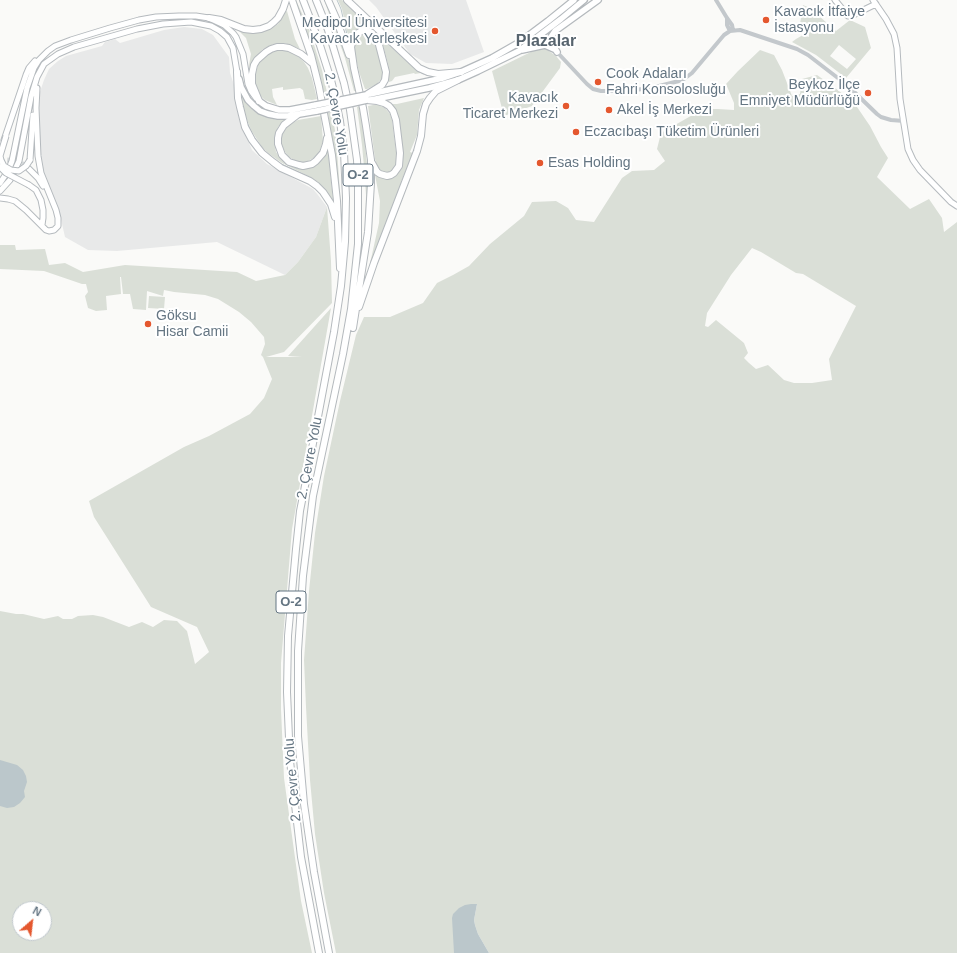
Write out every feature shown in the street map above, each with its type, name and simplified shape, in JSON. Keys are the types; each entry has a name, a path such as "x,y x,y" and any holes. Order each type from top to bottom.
{"highway":[{"path":"209,18 221,20 244,29 261,29 269,26 278,18 286,0"},
{"path":"292,0 308,46 328,129 338,218 341,286"},
{"name":"2. Çevre Yolu","path":"303,0 318,39 335,96 340,121 345,165 346,198 345,242 341,286 334,332 300,511 288,636 287,692 290,762 298,837 319,953"},
{"name":"2. Çevre Yolu","path":"316,0 328,30 344,83 350,110 357,160 359,211 358,244 351,309 313,496 303,576 298,652 298,736 304,804 314,872 329,953"},
{"path":"328,0 354,68"},
{"path":"347,0 419,68 438,74 462,72"},
{"path":"312,64 301,54 289,48 277,47 266,52 257,60 252,74 252,84 259,101 266,106 279,110 316,108 366,98 462,72 492,58 520,42 569,0"},
{"path":"532,32 574,0"},
{"path":"343,354 369,278 417,151 421,136 423,114 426,104 430,98 436,91 519,51 562,19 584,0"},
{"path":"562,19 592,0"},
{"path":"557,52 551,42 551,36 555,31 598,0"},
{"path":"352,328 368,232 371,183 371,160 351,47 355,35 363,30 372,33 378,41 386,72 385,80 382,85 366,98"},
{"path":"519,51 545,45 553,48 557,52"},
{"path":"237,72 238,98 245,127 252,140 262,153 272,162 281,168 310,181 323,192 333,208 338,233"},
{"path":"237,72 241,87 248,100 254,106 268,114 278,116 297,115 316,108"},
{"path":"366,98 388,96 429,88 458,80"},
{"path":"366,98 384,103 393,111 396,120 400,152 399,166 391,175 383,175 377,172 371,160"},
{"path":"297,115 284,125 278,138 278,144 282,155 289,162 303,166 316,162 325,149 328,129"}],"main road":[{"path":"835,0 848,16 859,13 874,2 886,19 892,31 897,48 900,99 908,149 920,170 951,202 957,206"},
{"path":"40,71 35,96 30,160 21,170 11,170 4,166 0,156 29,68 37,59 55,46 110,28 139,20 163,16 196,16 209,18 224,25 236,37 243,54 250,91 259,101"},
{"path":"0,192 10,180 19,161 35,82 44,64 58,54 74,47 137,29 163,24 191,22 211,26 227,37 233,48 237,72"},
{"path":"0,182 8,171 12,161 28,82 34,68 43,56"},
{"path":"0,198 15,201 46,230 51,231 56,228 58,224 56,210 41,173 38,156 36,114 37,88"},
{"path":"0,150 6,136"},
{"path":"0,167 6,173 36,190 41,200 43,210 42,225"},
{"path":"28,168 42,183 58,224"}],"street":[{"path":"716,0 727,18 732,30"},
{"path":"557,52 587,84 601,91 629,91 655,87 684,79 696,70 730,25"},
{"path":"730,25 740,30 797,49 808,55 847,84 877,114 886,119 904,121"},
{"path":"724,34 732,30 740,30"}],"shaded area":[{"path":"294,0 296,0 309,29 322,70 328,97 325,97 313,54"},
{"path":"324,0 326,0 348,57 357,91 354,91 345,58"},
{"path":"338,0 342,0 371,28 365,27 357,29 353,32 349,40 342,9"},
{"name":"Medipol Üniversitesi Kavacık Yerleşkesi","path":"369,0 466,0 484,52 452,64 426,63 410,54 376,7"},
{"path":"803,5 810,8 836,31 850,20 865,27 871,48 846,78 816,55 792,42 803,35 809,37 809,34 803,30 800,24","holes":["839,45 856,59 847,69 830,56"]},
{"path":"287,11 295,39 300,49 284,43 274,44 263,49 255,58 250,71 249,65 251,54 246,38 237,29 251,33 263,32 278,24"},
{"path":"184,27 202,29 213,35 229,57 230,73 236,91 239,119 252,150 267,164 313,189 327,207 316,237 298,262 285,275 217,242 117,251 88,250 65,237 60,215 42,169 40,154 40,92 49,69 66,56 102,46 105,42 115,39 120,43 164,30"},
{"path":"362,34 368,34 376,44 383,72 382,78 377,84 367,89 365,89 359,72 354,49 357,37"},
{"path":"381,38 421,73 395,77 389,82 388,64"},
{"path":"537,49 546,49 556,56 561,62 560,68 532,106 504,116 492,71"},
{"path":"760,50 774,55 782,70 792,96 800,94 802,79 817,75 855,104 870,126 888,158 877,177 910,209 929,199 942,218 944,232 957,222 957,953 489,953 478,934 475,925 474,920 477,904 454,941 454,953 336,953 324,893 315,834 310,780 304,660 315,533 324,476 356,335 364,317 390,317 423,303 437,283 469,266 490,244 524,216 532,202 556,201 568,208 576,220 594,222 622,178 632,171 654,170 665,161 657,149 661,133 703,109 734,110 734,103 726,84","holes":["752,248 796,273 803,274 856,306 829,359 832,380 812,383 794,383 784,380 768,365 756,369 744,358 748,353 744,343 716,320 708,327 705,326 707,313 731,275"]},
{"path":"273,51 291,51 304,62 312,78 317,99 305,99 303,90 300,88 283,90 283,87 272,89 273,97 277,105 265,100 259,95 255,83 255,76 259,61"},
{"path":"241,96 253,110 259,114 273,119 284,120 278,127 274,139 276,152 285,163 296,168 305,169 319,163 328,152 332,200 318,182 282,163 262,147 251,130 245,115"},
{"path":"424,98 419,110 417,135 410,152 413,153 401,182 403,183 369,268 379,223 380,201 375,175 384,179 390,179 402,168 403,158 400,126 396,110 391,104"},
{"path":"379,105 385,108 390,114 392,120 397,159 393,170 387,173 380,170 375,159 368,106"},
{"path":"360,106 368,175 365,232 366,195 357,107"},
{"path":"332,112 336,137 341,211 328,113"},
{"path":"321,116 323,141 319,153 314,158 306,162 294,160 289,157 281,143 282,134 287,127 298,120"},
{"path":"327,207 332,303 284,352 266,357 302,357 288,356 331,308 292,529 281,663 284,778 301,901 312,953 0,953 0,611 44,619 58,616 63,619 72,619 78,616 93,615 103,617 129,627 142,622 153,627 164,620 177,621 187,631 195,664 209,652 197,627 151,607 94,517 89,501 184,447 209,436 250,414 264,398 272,379 261,355 265,344 264,337 251,322 239,312 218,299 205,295 164,290 163,296 147,291 146,310 133,309 130,294 123,294 120,277 121,294 106,296 107,310 96,311 88,308 85,296 88,292 86,284 44,271 0,269 0,245 15,245 16,250 45,249 49,265 65,263 83,272 125,265 237,272 256,281 285,275 298,262 316,237"},
{"path":"149,296 165,297 164,309 148,308"},
{"path":"0,760 17,765 23,770 26,776 27,782 24,791 25,797 14,807 7,808 0,806"},
{"path":"471,904 477,904 474,920 475,925 478,934 489,953 454,953 453,914 459,908"}],"waterway":[{"path":"337,0 341,9 349,43 353,33 360,28"},
{"path":"343,0 374,30"},
{"path":"373,30 376,32 381,42 388,68"},
{"path":"378,34 400,55"},
{"path":"419,71 423,74"},
{"path":"240,92 253,109 271,118 287,119 278,130 275,140 276,148 280,157 287,163 296,168 313,166 320,160 328,149 335,206 326,191 317,183 307,176 279,163 269,156 261,147 253,136 246,120 240,92"}],"tunnel":[{"path":"0,162 7,160 15,161 28,168"}],"place":[{"name":"Kavacık İtfaiye İstasyonu","path":"766,20"},
{"name":"Medipol Üniversitesi Kavacık Yerleşkesi","path":"435,31"},
{"name":"Cook Adaları Fahri Konsolosluğu","path":"598,82"},
{"name":"Beykoz İlçe Emniyet Müdürlüğü","path":"868,93"},
{"name":"Kavacık Ticaret Merkezi","path":"566,106"},
{"name":"Akel İş Merkezi","path":"609,110"},
{"name":"Eczacıbaşı Tüketim Ürünleri","path":"576,132"},
{"name":"Esas Holding","path":"540,163"},
{"name":"Göksu Hisar Camii","path":"148,324"}],"district":[{"name":"Plazalar","path":"546,42"}]}
